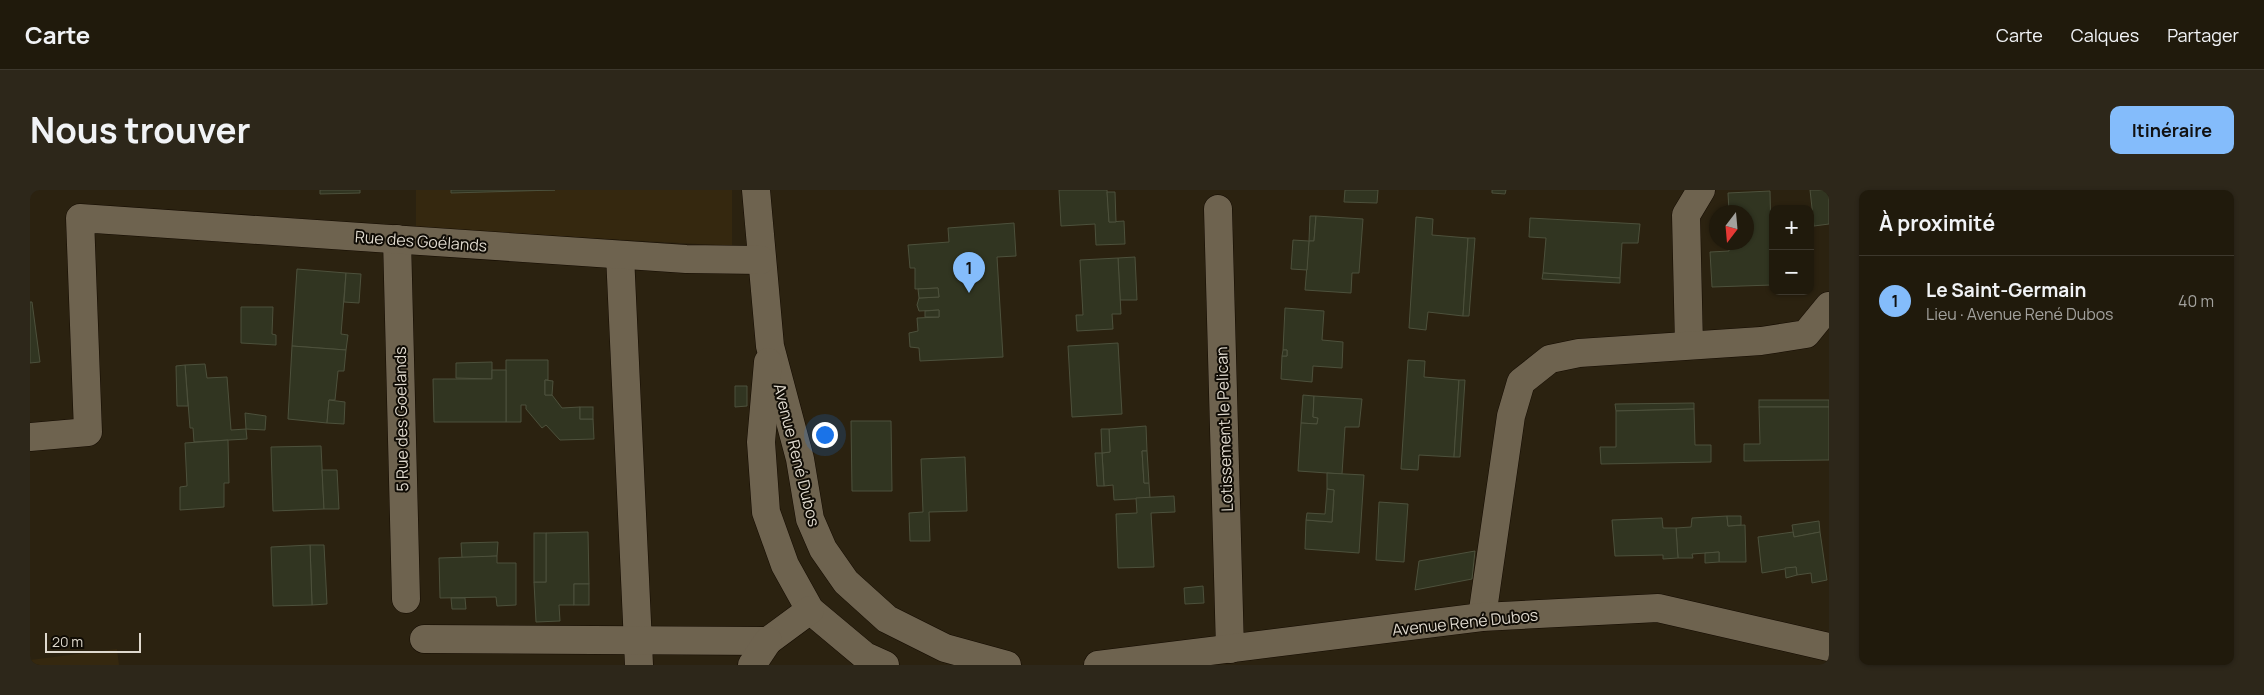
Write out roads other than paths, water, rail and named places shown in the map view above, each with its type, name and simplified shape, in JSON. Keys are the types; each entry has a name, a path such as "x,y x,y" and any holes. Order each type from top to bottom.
{"street":[{"name":"Avenue René Dubos","path":"756,190 770,346 800,459 810,520 823,550 846,582 887,619 945,648 1007,665"},
{"path":"1689,345 1686,214 1701,190"},
{"name":"Lotissement le Pelican","path":"1218,209 1230,650"},
{"name":"Rue des Goélands","path":"30,437 88,432 80,218 620,255 686,259 761,260"},
{"name":"5 Rue des Goelands","path":"397,239 406,599"},
{"path":"620,255 638,652"},
{"path":"1482,617 1511,416 1520,382 1550,359 1579,353 1761,341 1806,334 1829,306"},
{"name":"Avenue René Dubos","path":"770,346 761,442 766,512 785,565 810,610 865,656 885,665"},
{"name":"Avenue René Dubos","path":"1098,665 1482,617 1658,608 1829,647"},
{"path":"752,665 768,641 810,610"},
{"path":"424,639 638,652 768,641"}],"place":[{"name":"Le Saint-Germain","path":"969,293"}]}
